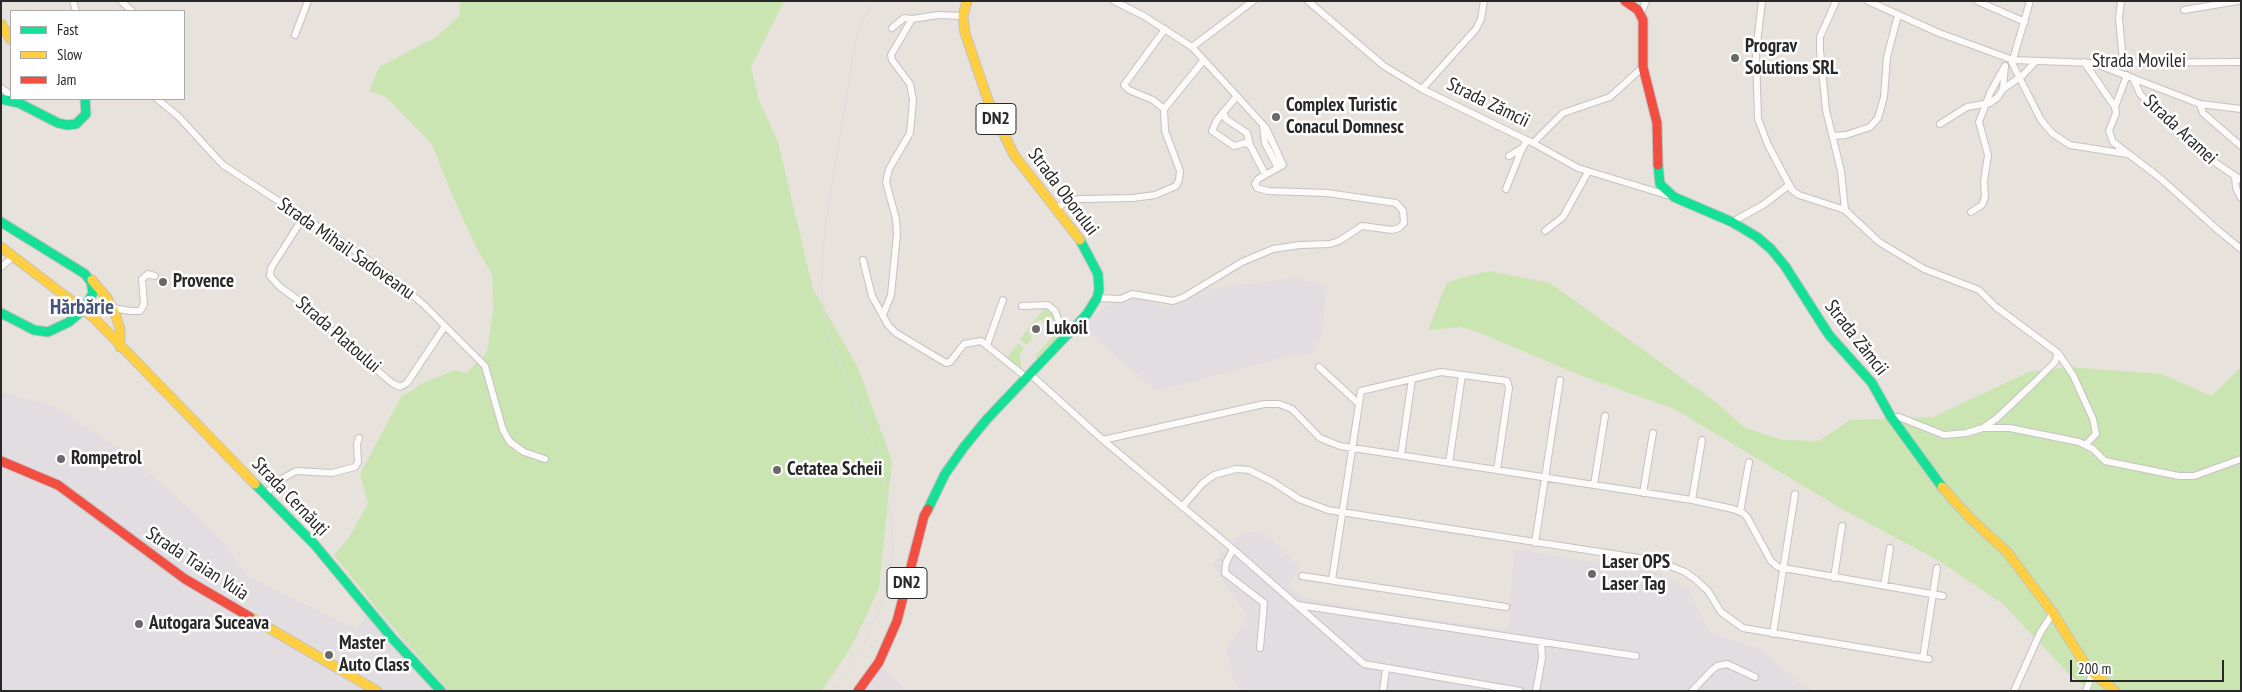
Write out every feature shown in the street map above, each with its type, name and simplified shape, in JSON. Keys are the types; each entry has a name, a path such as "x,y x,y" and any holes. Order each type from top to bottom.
{"main road":[{"name":"Strada Oborului","path":"967,1 963,16 968,44 977,75 1010,148 1026,172 1056,208 1095,264 1100,282 1097,298"},
{"path":"1625,1 1640,13 1644,28 1643,67 1657,122 1659,142 1658,173"},
{"path":"1,24 10,38"},
{"path":"5,99 58,123 67,125 81,121 86,114 85,100"},
{"name":"Strada Zămcii","path":"1658,173 1660,184 1674,197 1732,222 1765,243 1778,257 1829,335 1872,383 1891,417 1950,496 2007,552 2053,613 2092,674"},
{"path":"1,222 88,277 102,291 112,308 120,329 120,347"},
{"name":"Strada Cernăuți","path":"1,248 81,309 108,334 315,545 392,638 441,691"},
{"path":"74,268 85,279 89,288 88,297 81,309"},
{"path":"1,313 34,330 48,332 63,326 94,293 93,286 88,277"},
{"name":"DN2","path":"858,691 881,657 897,621 921,524 945,474 983,423 1075,328 1097,298"},
{"name":"Strada Traian Vuia","path":"1,461 58,485 185,579 377,691"},
{"path":"2092,674 2115,691"}],"street":[{"path":"121,1 131,10"},
{"path":"296,35 308,1"},
{"path":"1097,298 1122,299 1132,294 1173,302 1242,262 1273,249 1300,245 1330,244 1339,241 1359,227 1392,230 1399,228 1404,223 1403,211 1396,203 1326,193 1268,191 1257,188 1256,182 1265,174 1281,167 1265,143 1263,126 1192,47 1114,1"},
{"path":"1192,47 1253,1"},
{"name":"Strada Zămcii","path":"1308,1 1384,66 1422,90 1588,172 1674,197"},
{"path":"1422,90 1476,29 1481,19 1484,1"},
{"path":"1640,13 1645,8 1646,1"},
{"path":"1762,1 1756,52 1758,119 1788,186 1799,195 1845,210 1891,251 1933,274 1979,290 1996,307 2058,353 2073,375 2093,419 2096,434 2085,445"},
{"path":"1836,1 1820,41 1826,110 1841,171 1845,210"},
{"name":"Strada Movilei","path":"1868,1 1882,4 1898,15 1939,33 2010,59 2092,63 2241,62"},
{"path":"1977,1 2025,22"},
{"path":"1971,212 1982,205 1985,197 1984,181 1988,155 1979,122 1986,104 2010,59 2025,22 2030,1"},
{"path":"2121,1 2119,18 2123,62"},
{"path":"2184,10 2218,2 2238,1"},
{"path":"892,28 904,18 912,19 938,14 963,16"},
{"path":"1833,136 1870,127 1878,118 1884,97 1887,57 1898,15"},
{"path":"884,314 891,294 897,234 896,219 886,182 889,169 910,133 913,100 910,84 892,60 891,55 912,19"},
{"path":"1164,109 1153,100 1130,90 1124,85 1165,30"},
{"path":"2010,59 2041,120 2060,140 2070,145 2084,148 2128,154 2160,178 2218,232 2241,249"},
{"path":"1056,208 1072,200 1133,198 1155,195 1176,186 1180,171 1165,131 1164,109 1204,60"},
{"path":"1940,124 1967,107 1986,104 1995,100 2003,89 2020,78 2036,61"},
{"name":"Strada Aramei","path":"2084,62 2115,107 2116,113 2109,131 2110,137 2113,142 2128,154"},
{"path":"2092,63 2200,104 2241,109"},
{"path":"2003,89 2005,66"},
{"path":"1509,156 1530,142 1563,113 1610,97 1643,67"},
{"name":"Strada Aramei","path":"2115,107 2130,77"},
{"name":"Strada Aramei","path":"2130,77 2140,94 2174,129 2204,155 2238,178 2236,188 2241,198"},
{"path":"1,88 7,92 5,99"},
{"path":"1237,96 1212,129 1213,132 1234,146 1245,143 1250,145"},
{"name":"Strada Mihail Sadoveanu","path":"157,100 178,116 223,165 390,276 445,326 485,366 498,415 510,442 524,452 545,458"},
{"path":"2200,104 2203,113 2241,146"},
{"path":"1224,112 1226,119 1246,131 1250,145 1265,174"},
{"path":"1506,189 1522,148"},
{"path":"1545,231 1563,217 1588,172"},
{"path":"1651,190 1658,173"},
{"path":"1732,222 1763,205 1788,186"},
{"name":"Strada Platoului","path":"303,218 271,268 270,276 280,287 304,305 392,383 400,386 407,383 445,326"},
{"path":"1,267 13,257"},
{"path":"863,260 872,296 896,333 946,363 950,362 964,344 980,341 987,345 1028,376 1233,549 1364,664 1520,691"},
{"path":"112,308 140,311 144,304 142,279 148,274 155,276"},
{"path":"987,345 1003,300"},
{"path":"1022,306 1048,304 1055,311 1060,325 1075,328"},
{"path":"1983,428 1997,418 2055,362 2058,353"},
{"path":"1319,367 1359,404"},
{"path":"1332,580 1361,391 1444,372 1504,381 1509,384 1497,470"},
{"path":"1449,463 1462,375"},
{"path":"1401,456 1412,378"},
{"path":"1535,543 1560,380"},
{"path":"1103,440 1272,403 1286,405 1312,431 1329,443 1401,456 1692,500 1740,512 1747,518 1771,561 1784,569 1944,596"},
{"path":"1594,485 1605,416"},
{"path":"1891,417 1899,417 1944,434 1966,433 1983,428 2010,428 2085,445 2093,449 2105,461 2179,476 2194,476 2241,459"},
{"path":"1643,492 1653,433"},
{"path":"266,494 278,481 296,471 332,473 355,467 358,462 357,444 359,438"},
{"path":"1692,500 1702,440"},
{"path":"1740,512 1749,462"},
{"path":"1182,507 1203,483 1214,475 1236,469 1248,470 1260,474 1313,506 1343,514 1658,561 1685,572 1703,585 1721,612 1736,625 1752,631 1926,658 1937,568"},
{"path":"1773,634 1795,494"},
{"path":"1834,578 1842,526"},
{"path":"1884,586 1890,548"},
{"path":"1233,549 1226,563 1225,573 1264,603 1260,648"},
{"path":"1302,576 1506,607"},
{"path":"1296,605 1636,656"},
{"path":"2014,691 2040,633 2053,613"},
{"path":"1536,691 1542,658 1540,643"},
{"path":"1692,691 1717,666 1727,664 1755,677"},
{"path":"1383,691 1386,669"},
{"path":"2086,691 2092,674"}],"shaded area":[{"path":"1296,278 1325,287 1323,333 1311,354 1292,355 1157,391 1083,328 1105,306 1138,298 1167,308 1209,289"},
{"path":"1,392 53,406 128,454 202,520 222,541 247,576 356,629 375,606 449,691 1,691"},
{"path":"1243,532 1265,533 1300,567 1287,586 1306,598 1345,606 1508,630 1515,549 1659,573 1689,591 1710,633 1758,648 1799,682 1815,691 1243,691 1234,680 1227,650 1248,616 1212,565"},
{"path":"874,661 906,691 853,691"}],"green space":[{"path":"461,1 784,1 751,67 759,100 778,142 813,289 858,368 892,461 879,588 854,642 822,691 449,691 379,611 334,555 350,536 368,503 360,474 401,397 423,383 455,370 467,373 487,352 493,311 492,274 477,249 453,197 432,144 386,97 369,91 379,67 438,36 459,16"},
{"path":"1489,271 1550,283 1717,403 1745,428 1783,440 1819,441 1850,420 1933,417 2029,372 2068,367 2162,374 2211,396 2241,367 2241,691 2090,691 2069,674 2003,604 1939,561 1844,510 1674,409 1582,376 1478,332 1461,327 1428,330 1447,282"},
{"path":"1046,306 1049,306 1057,320 1049,320 1045,324 1041,320 1037,321 1028,331 1032,339 1026,345 1020,339"},
{"path":"1059,329 1063,333 1037,358 1035,356"},
{"path":"1018,343 1024,348 1020,354 1021,368 1007,358"}],"railway":[{"path":"835,691 864,645 883,601 893,552 890,512 881,464 837,358 825,318 821,281 825,228 856,38 871,1"}],"traffic: fast":[{"path":"1,99 19,103 58,123 67,125 76,124 86,114 85,100"},
{"path":"1658,165 1660,184 1674,197 1732,222 1757,237 1771,249 1785,266 1829,335 1872,383 1891,417 1942,487"},
{"path":"1,222 85,274 91,282 93,293 84,309 69,322 48,332 34,330 1,313"},
{"path":"928,509 945,474 964,447 987,419 1087,314 1097,298 1099,290 1098,274 1080,240"},
{"path":"255,484 315,545 392,638 441,691"}],"traffic: slow":[{"path":"967,1 963,16 965,33 990,106 1014,155 1080,240"},
{"path":"1,24 10,38"},
{"path":"1,247 94,318 255,484"},
{"path":"92,280 107,298 116,316 120,329 120,347"},
{"path":"1942,487 1969,517 2007,552 2053,613 2088,669 2115,691"},
{"path":"250,617 377,691"}],"traffic: jam":[{"path":"1625,1 1638,10 1643,20 1643,67 1657,123 1658,165"},
{"path":"1,461 58,485 185,579 250,617"},
{"path":"858,691 879,662 897,621 924,516 928,509"}],"place":[{"name":"Prograv Solutions SRL","path":"1735,58"},
{"name":"Complex Turistic Conacul Domnesc","path":"1276,117"},
{"name":"Provence","path":"163,282"},
{"name":"Lukoil","path":"1036,329"},
{"name":"Rompetrol","path":"61,459"},
{"name":"Cetatea Scheii","path":"777,470"},
{"name":"Laser OPS Laser Tag","path":"1592,574"},
{"name":"Autogara Suceava","path":"139,624"},
{"name":"Master Auto Class","path":"329,655"}],"district":[{"name":"Hărbărie","path":"82,308"}]}
